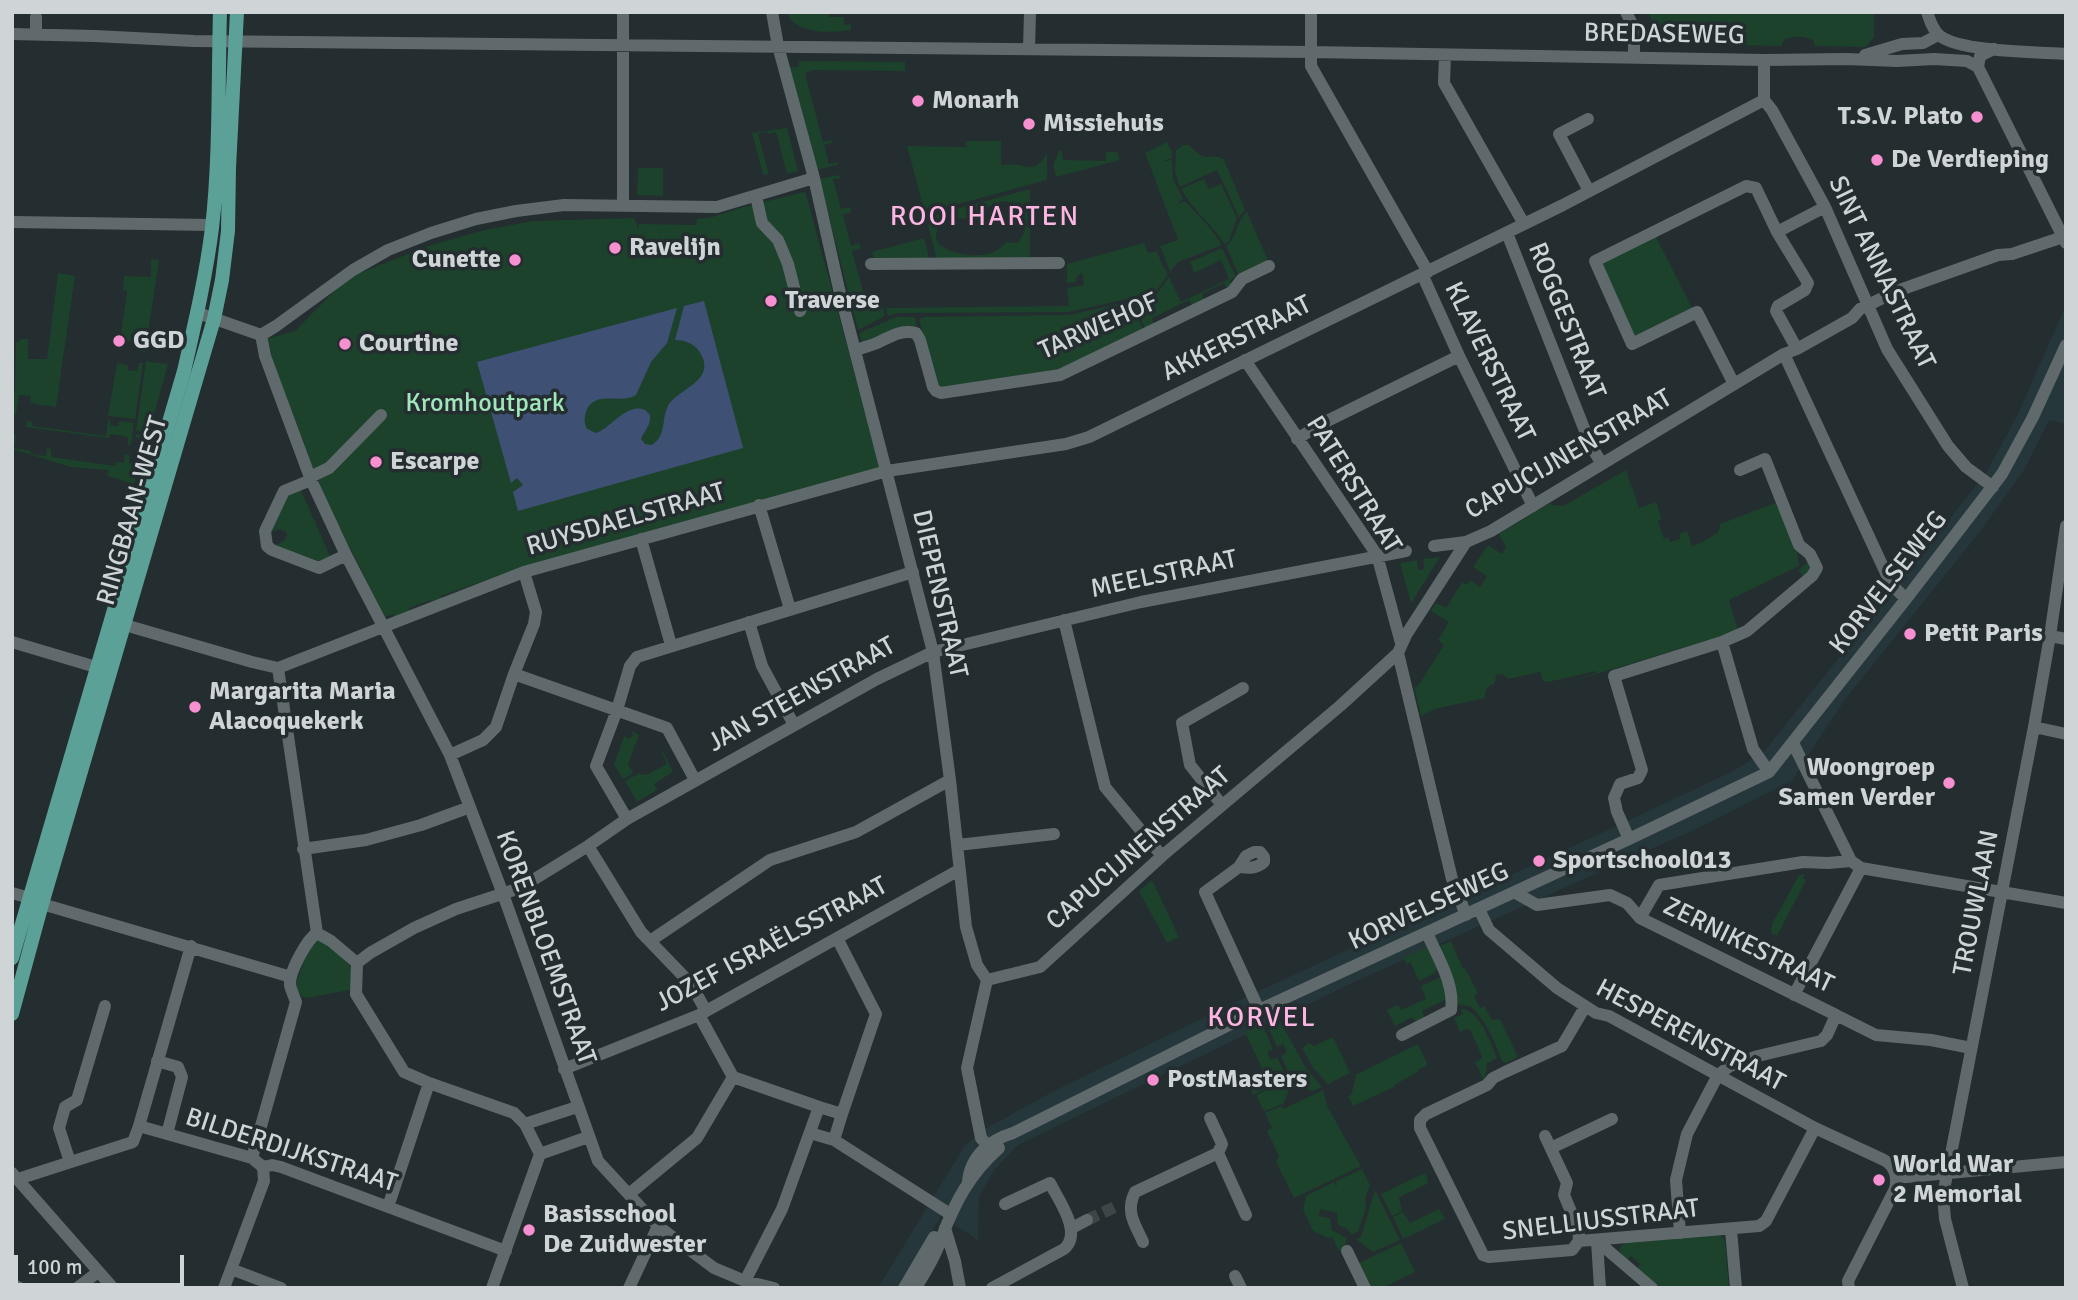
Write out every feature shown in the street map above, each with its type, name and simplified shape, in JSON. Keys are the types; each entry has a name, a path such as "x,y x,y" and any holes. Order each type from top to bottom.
{"main road":[{"name":"RINGBAAN-WEST","path":"12,1014 36,901 104,669 198,313 212,225 220,12"},
{"name":"RINGBAAN-WEST","path":"104,669 125,625 214,319 222,280 228,230 237,12"},
{"name":"RINGBAAN-WEST","path":"12,958 36,901"}],"street":[{"path":"623,12 623,205"},
{"name":"DIEPENSTRAAT","path":"772,12 778,46 814,178 855,350 933,652 966,927 977,965 987,980"},
{"path":"1029,49 1030,12"},
{"name":"KLAVERSTRAAT","path":"1311,12 1311,66 1425,273 1459,356 1533,506"},
{"path":"1626,12 1634,28 1634,57"},
{"path":"1927,12 1938,35 1955,43 1994,49 2066,54"},
{"path":"36,17 36,34"},
{"name":"BREDASEWEG","path":"12,34 237,42 1954,60 1966,61 1978,67"},
{"name":"BREDASEWEG","path":"1846,59 1902,44 1923,43 1938,35"},
{"path":"1889,60 1913,52 1923,43"},
{"path":"1994,49 1980,56 1978,67 2064,240"},
{"name":"ROGGESTRAAT","path":"1445,55 1444,83 1524,224"},
{"path":"1764,60 1764,100"},
{"name":"AKKERSTRAAT","path":"887,471 1066,444 1089,437 1507,233 1764,100"},
{"name":"SINT ANNASTRAAT","path":"1764,100 1825,207 1887,349 1948,446 1966,467 1993,487"},
{"path":"1588,120 1559,134 1589,191"},
{"path":"198,313 261,335 353,270 388,250 476,219 564,205 717,207 814,178"},
{"path":"1734,384 1697,312 1632,344 1595,261 1746,186 1756,188 1777,232 1808,284 1805,290 1777,306 1776,312 1797,349"},
{"path":"757,196 762,223 778,240 788,264 800,311"},
{"path":"1777,232 1825,207"},
{"path":"12,222 212,225"},
{"name":"ROGGESTRAAT","path":"1507,233 1591,446 1602,464"},
{"name":"CAPUCIJNENSTRAAT","path":"987,980 1040,967 1162,856 1340,706 1400,648 1466,542 1491,531 1784,354 1852,318 1860,309 1907,286 1998,255 2012,254 2064,240"},
{"path":"872,264 1059,263"},
{"name":"TARWEHOF","path":"855,350 892,334 909,331 916,333 933,387 941,393 1060,375 1232,292 1240,281 1269,266"},
{"name":"KORENBLOEMSTRAAT","path":"261,335 265,356 310,479 383,628 450,755 503,894 598,1161 658,1226 713,1268 745,1281 774,1288"},
{"name":"KORVELSEWEG","path":"990,1149 1004,1136 1259,1010 1769,772 1993,487 2010,462 2063,360 2066,345"},
{"path":"1784,354 1891,584 1906,599"},
{"path":"1297,439 1321,424 1459,356"},
{"name":"PATERSTRAAT","path":"1245,360 1377,555 1452,878 1466,915"},
{"path":"346,555 319,568 272,550 267,546 265,531 284,491 329,468 381,415"},
{"path":"1629,839 1614,797 1620,784 1638,778 1642,770 1614,676 1722,642 1746,631 1812,576 1817,568 1810,554 1799,545 1765,459 1740,470"},
{"name":"RUYSDAELSTRAAT","path":"278,668 524,572 887,471"},
{"path":"759,505 790,610"},
{"name":"TROUWLAAN","path":"1963,1288 1944,1213 1943,1195 2034,727 2066,526"},
{"path":"641,539 671,645"},
{"path":"1434,546 1466,542"},
{"name":"MEELSTRAAT","path":"933,652 1154,599 1406,551"},
{"path":"450,755 484,740 496,727 534,624 536,612 524,572"},
{"path":"627,819 596,766 630,666 637,657 913,572"},
{"path":"1064,620 1105,787 1162,856"},
{"path":"749,622 762,666 794,725"},
{"path":"125,625 278,668 317,933"},
{"path":"2050,636 2066,639"},
{"path":"12,642 104,669"},
{"path":"1722,642 1753,749 1769,772"},
{"name":"JAN STEENSTRAAT","path":"358,963 370,953 414,928 456,909 520,888 627,819 695,780 921,656 933,652"},
{"path":"514,674 667,728 695,780"},
{"path":"1222,805 1190,765 1182,723 1243,688"},
{"path":"2034,727 2066,734"},
{"path":"1793,743 1856,864"},
{"path":"650,941 771,860 856,832 950,780"},
{"path":"303,849 366,840 421,825 470,807"},
{"path":"957,845 1054,834"},
{"path":"587,846 641,932 691,984 733,1077 842,1114"},
{"path":"1640,918 1659,885 1803,862 1856,864 2066,903"},
{"path":"1794,995 1856,864"},
{"path":"1239,867 1205,892 1259,1010"},
{"name":"JOZEF ISRAËLSSTRAAT","path":"564,1069 702,1013 959,870"},
{"path":"12,892 291,977"},
{"name":"ZERNIKESTRAAT","path":"1514,892 1537,905 1610,895 1627,903 1640,918 1876,1035 1931,1040 1971,1048"},
{"name":"HESPERENSTRAAT","path":"1479,909 1489,930 1557,988 1585,1007 1609,1016 1815,1128 1888,1162 1894,1168 1896,1178"},
{"path":"317,933 358,963 356,994 404,1072 514,1113 525,1124 540,1154 492,1288"},
{"path":"252,1158 296,1002 290,985 291,977 306,944 317,933"},
{"path":"1402,1035 1451,1010 1453,1002 1446,974 1427,933"},
{"path":"834,1140 876,1014 837,938"},
{"path":"113,1288 15,1176 70,1163 133,1142 191,946"},
{"path":"904,1288 941,1240 950,1214 968,1182 974,1160 990,1149 981,1138 967,1068 987,980"},
{"path":"70,1163 59,1128 65,1107 77,1100 105,1006"},
{"name":"SNELLIUSSTRAAT","path":"1585,1007 1562,1046 1493,1078 1487,1085 1426,1114 1420,1120 1420,1128 1483,1255 1489,1257 1572,1250 1579,1241 1731,1230 1763,1224 1815,1128"},
{"path":"1680,1233 1676,1180 1687,1134 1718,1075 1730,1066 1758,1056 1821,1041 1828,1035 1836,1015"},
{"path":"157,1061 178,1067 183,1077 167,1134"},
{"path":"629,1194 697,1138 733,1077"},
{"path":"388,1207 429,1083"},
{"path":"525,1124 577,1107"},
{"path":"745,1281 782,1209 819,1107"},
{"path":"1143,1242 1129,1211 1135,1192 1218,1153 1222,1144 1210,1118"},
{"path":"1551,1149 1612,1119"},
{"name":"BILDERDIJKSTRAAT","path":"139,1126 252,1158 263,1167 281,1167 506,1251"},
{"path":"810,1133 834,1140 950,1214"},
{"path":"1545,1136 1567,1182 1564,1195 1578,1228 1579,1241"},
{"path":"540,1154 588,1137"},
{"path":"1218,1153 1246,1215"},
{"path":"1849,1288 1848,1280 1893,1193 1896,1178 2066,1162"},
{"path":"224,1288 264,1181 263,1167"},
{"path":"992,1288 1064,1249 1068,1245 1072,1228 1050,1183 1005,1204"},
{"path":"1117,1206 1131,1200"},
{"path":"1072,1228 1087,1220"},
{"path":"629,1288 658,1226"},
{"path":"944,1227 960,1288"},
{"path":"1731,1230 1736,1288"},
{"path":"1597,1241 1600,1288"},
{"path":"1597,1241 1652,1288"},
{"path":"1347,1251 1365,1288"},
{"path":"929,1255 944,1257 956,1273"},
{"path":"916,1288 929,1255"},
{"path":"231,1269 281,1288"},
{"path":"77,1288 98,1272"},
{"path":"12,1284 20,1288"}],"shaded area":[{"name":"KORVEL","path":"2066,305 2066,424 2049,420 2024,470 1979,533 1846,698 1793,780 1698,828 1350,984 1018,1145 995,1169 979,1196 978,1240 941,1216 899,1288 878,1288 965,1145 985,1129 1054,1091 1250,995 1729,773 1763,753 1986,473 2017,416"}],"green space":[{"path":"788,12 829,12 829,17 844,17 844,25 851,24 851,30 827,32 804,28 790,20"},
{"path":"1648,12 1874,12 1874,37 1866,47 1815,46 1813,40 1798,37 1786,39 1782,46 1667,44 1666,40 1662,41"},
{"path":"799,61 905,62 905,71 814,70 805,73 823,142 833,142 824,145 829,164 838,162 837,165 816,170 789,67 798,67"},
{"path":"787,128 798,171 787,174 776,132 768,134 767,131 758,134 769,174 763,175 752,133"},
{"path":"966,141 1001,141 1001,165 1035,166 1047,154 1047,180 925,213 907,146 966,147"},
{"path":"1167,142 1172,158 1161,162 1172,160 1173,179 1183,199 1177,204 1185,201 1222,245 1178,262 1170,272 1160,246 1178,240 1145,153"},
{"path":"1183,145 1189,145 1205,157 1220,157 1224,160 1245,210 1239,217 1217,170 1180,187 1175,172 1176,150"},
{"path":"1059,151 1062,151 1063,160 1106,161 1106,152 1117,152 1120,160 1056,177 1053,165"},
{"path":"638,168 663,168 663,196 637,195"},
{"path":"838,175 842,178 833,179 841,209 850,207 851,212 843,215 851,246 859,243 861,248 852,251 867,306 882,305 885,316 858,330 819,179"},
{"path":"1204,179 1209,189 1221,184 1237,218 1229,241 1225,244 1181,189"},
{"path":"1030,189 1030,259 937,260 926,217","holes":["1005,201 1022,213 1026,224 1018,243 1007,242 994,252 984,255 960,254 940,245 936,237 938,228 948,218 969,219 995,203"]},
{"name":"Kromhoutpark","path":"804,192 880,468 515,570 441,596 442,600 433,603 431,600 409,608 410,612 395,618 393,614 385,617 348,544 345,545 345,538 318,484 320,483 276,375 266,339 295,331 347,278 431,245 485,230 533,221 634,218 639,229 639,224 696,225 697,219"},
{"path":"1247,212 1267,258 1266,262 1239,276 1226,246"},
{"path":"1655,235 1693,310 1634,340 1599,262"},
{"path":"924,238 930,261 874,261 872,252"},
{"path":"1144,243 1148,253 1157,251 1168,275 1157,290 1149,294 1069,312 899,313 888,316 886,308 1069,306 1067,288 1084,285 1082,273 1077,276 1076,282 1067,283 1067,264"},
{"path":"1222,248 1236,277 1230,280 1232,285 1228,291 1224,283 1202,294 1205,302 1193,308 1189,300 1152,318 1155,326 1146,330 1136,309 1135,300 1157,294 1169,277 1181,302 1229,279 1221,260 1194,273 1190,262"},
{"path":"151,259 159,260 145,353 139,352 140,343 126,341 123,350 125,335 121,334 127,291 123,290 124,276 151,277"},
{"path":"58,273 75,276 56,407 30,403 31,396 19,395 16,415 12,414 16,342 28,339 28,359 47,359"},
{"path":"1130,301 1144,331 1064,368 940,388 919,319 1069,315"},
{"path":"896,317 915,317 917,326 887,333 862,344 859,333"},
{"path":"146,361 168,364 149,433 136,431"},
{"path":"117,363 128,365 128,370 137,371 139,363 143,363 135,419 108,416"},
{"path":"108,420 110,425 118,426 119,421 134,423 131,445 128,445 128,437 110,434 109,438 26,427 27,421 33,422 32,426 106,436"},
{"path":"12,434 16,435 14,448 31,451 31,454 46,456 47,448 51,449 51,457 115,466 116,462 124,463 125,454 130,455 129,463 137,464 144,439 135,437 136,434 148,436 134,484 107,476 108,470 71,467 12,449"},
{"path":"1626,470 1633,497 1627,471 1639,508 1656,502 1662,519 1658,521 1664,539 1668,537 1670,542 1680,539 1679,534 1687,531 1692,546 1703,542 1718,532 1720,524 1775,503 1803,547 1809,562 1809,570 1803,576 1798,570 1808,562 1797,548 1799,566 1729,600 1738,631 1560,685 1596,671 1548,682 1543,681 1540,672 1508,679 1503,674 1496,675 1495,683 1487,689 1485,698 1435,709 1421,716 1414,687 1418,686 1444,645 1438,640 1449,622 1431,611 1436,603 1446,608 1462,582 1467,585 1470,580 1480,587 1487,576 1473,567 1488,545 1502,554 1506,547 1499,534 1550,503 1563,506"},
{"path":"301,490 330,556 317,563 273,546 284,541 287,535 285,531 279,529 268,534 287,496"},
{"path":"1440,557 1411,603 1400,563 1417,560 1418,570 1424,569 1423,559"},
{"path":"631,731 639,735 628,764 633,773 623,779 614,764 625,734 627,739 633,736"},
{"path":"661,751 673,772 654,784 657,790 637,802 625,781 640,773 646,775 667,764"},
{"path":"1805,874 1803,878 1806,880 1777,936 1771,933 1772,924 1799,875"},
{"path":"1152,880 1179,937 1167,943 1139,891"},
{"path":"318,940 326,943 352,968 350,990 306,998 299,993 297,980 310,945"},
{"path":"1451,941 1463,969 1465,968 1478,993 1474,996 1480,1008 1484,1006 1492,1020 1500,1019 1518,1057 1506,1063 1502,1061 1481,1018 1470,1006 1459,1005 1438,947"},
{"path":"1427,947 1438,967 1435,973 1419,981 1410,962 1406,964 1405,960 1401,959"},
{"path":"1443,976 1447,999 1422,1011 1425,1018 1416,1023 1413,1017 1395,1026 1387,1010 1398,1005 1401,1010 1426,999 1421,986"},
{"path":"1460,1009 1467,1010 1478,1020 1497,1058 1486,1064 1484,1081 1475,1062 1482,1056 1470,1030 1460,1032 1454,1018 1463,1014"},
{"path":"1277,1016 1306,1068 1322,1087 1313,1091 1294,1085 1281,1056 1287,1052 1283,1044 1277,1047 1266,1022"},
{"path":"1262,1024 1273,1049 1267,1052 1271,1060 1277,1057 1287,1078 1253,1095 1249,1086 1252,1082 1264,1079 1265,1075 1245,1032"},
{"path":"1333,1037 1350,1073 1328,1084 1313,1068 1302,1048 1309,1043 1314,1046"},
{"path":"1418,1044 1426,1066 1394,1087 1353,1106 1348,1096 1351,1095 1355,1075"},
{"path":"1288,1080 1291,1086 1283,1104 1264,1111 1258,1094"},
{"path":"1323,1090 1327,1106 1361,1166 1294,1198 1276,1162 1279,1156 1267,1131 1272,1128 1265,1113 1282,1106 1283,1109"},
{"path":"1362,1169 1370,1185 1358,1232 1351,1234 1338,1225 1337,1213 1321,1209 1318,1216 1330,1218 1332,1230 1347,1238 1344,1249 1339,1251 1332,1237 1328,1238 1313,1231 1303,1209 1306,1196 1334,1182 1337,1187 1336,1181"},
{"path":"1425,1173 1427,1184 1399,1197 1402,1211 1392,1216 1381,1194"},
{"path":"1375,1190 1400,1240 1373,1252 1356,1239 1361,1237"},
{"path":"1439,1209 1445,1219 1403,1239 1393,1217 1403,1212 1410,1223"},
{"path":"1719,1235 1725,1240 1729,1288 1661,1288 1637,1269 1640,1264 1631,1256 1627,1261 1619,1251 1626,1243"},
{"path":"1401,1243 1415,1272 1382,1288 1370,1288 1359,1263"}],"water":[{"path":"704,301 743,448 518,511 513,492 523,485 517,478 511,483 477,362 677,308 667,343 651,362 636,395 595,401 585,416 587,429 596,433 625,413 645,410 650,415 650,422 641,439 645,444 652,445 660,437 668,406 701,377 704,370 704,361 697,348 688,342 675,340 684,306"}],"tunnel":[{"path":"1087,1220 1117,1206"}],"place":[{"name":"Monarh","path":"918,101"},
{"name":"T.S.V. Plato","path":"1977,117"},
{"name":"Missiehuis","path":"1029,124"},
{"name":"De Verdieping","path":"1877,160"},
{"name":"Ravelijn","path":"615,248"},
{"name":"Cunette","path":"515,260"},
{"name":"Traverse","path":"771,301"},
{"name":"GGD","path":"119,341"},
{"name":"Courtine","path":"345,344"},
{"name":"Escarpe","path":"376,462"},
{"name":"Petit Paris","path":"1910,634"},
{"name":"Margarita Maria Alacoquekerk","path":"195,707"},
{"name":"Woongroep Samen Verder","path":"1949,783"},
{"name":"Sportschool013","path":"1539,861"},
{"name":"PostMasters","path":"1153,1080"},
{"name":"World War 2 Memorial","path":"1879,1180"},
{"name":"Basisschool De Zuidwester","path":"529,1230"}],"district":[{"name":"ROOI HARTEN","path":"985,218"},
{"name":"KORVEL","path":"1262,1019"}]}
